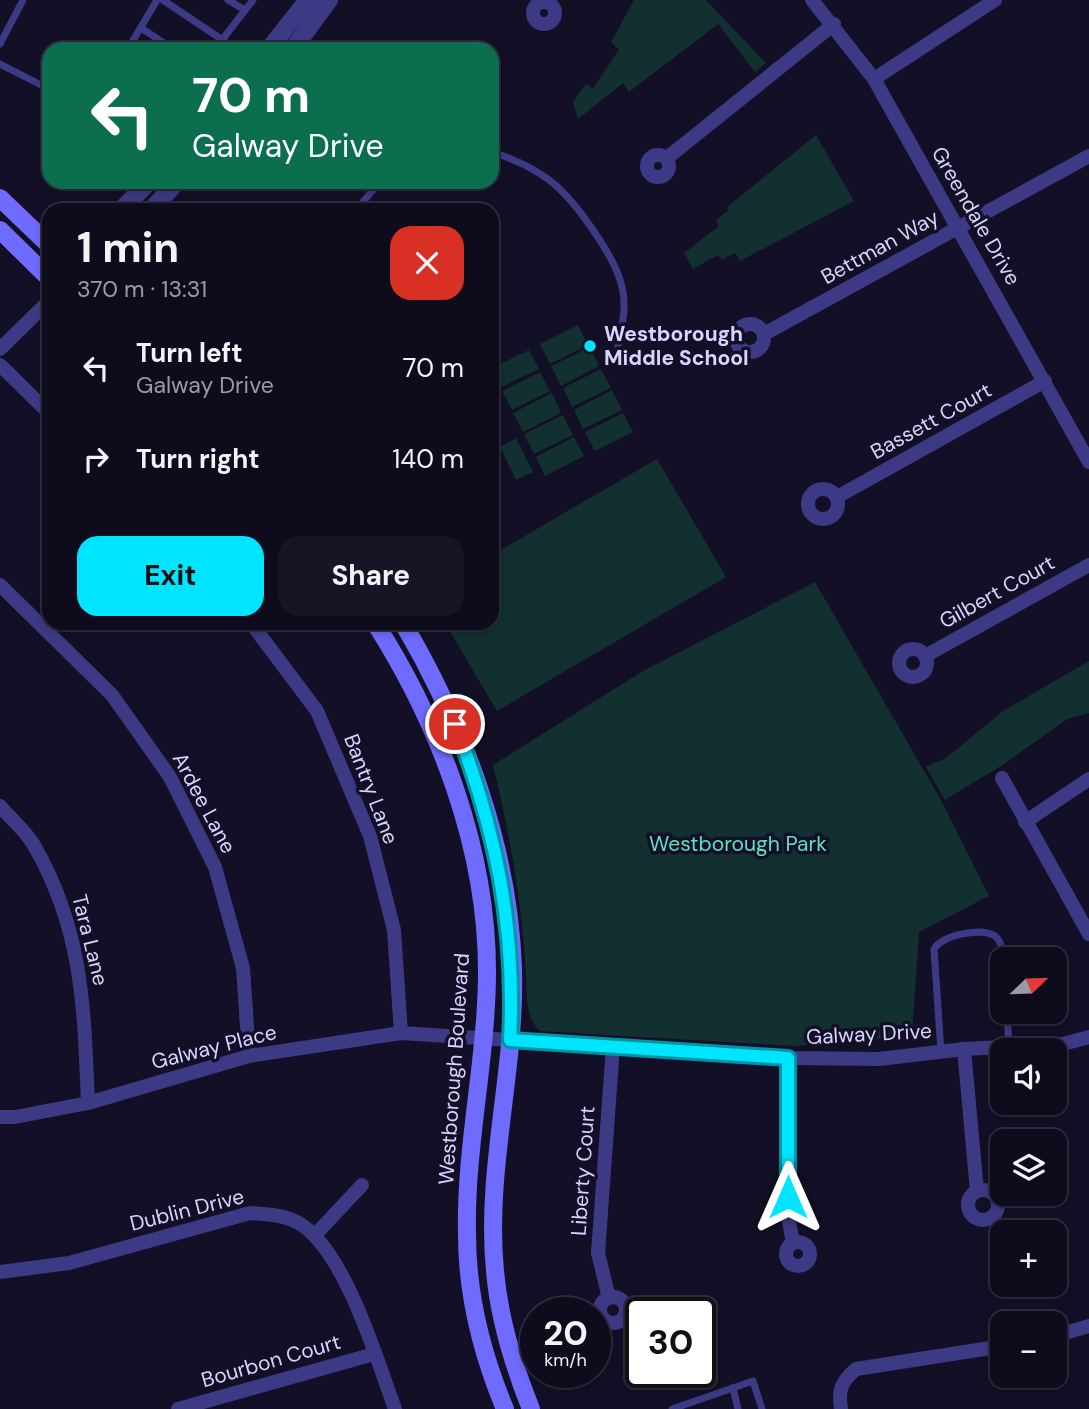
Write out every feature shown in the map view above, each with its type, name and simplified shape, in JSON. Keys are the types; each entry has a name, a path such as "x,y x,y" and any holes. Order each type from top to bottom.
{"main road":[{"path":"0,198 42,238"},
{"path":"0,230 42,271"},
{"name":"Westborough Boulevard","path":"379,630 425,714 447,766 467,833 485,934 487,970 468,1192 467,1247 475,1313 484,1350 505,1409"},
{"path":"407,630 455,724 490,828 510,932 513,969 510,1040 495,1197 494,1269 508,1342 531,1409"}],"street":[{"path":"275,42 309,0"},
{"path":"297,42 329,0"},
{"name":"Greendale Drive","path":"811,0 834,24 874,79 1089,462"},
{"path":"874,79 995,0"},
{"path":"667,158 834,24"},
{"name":"Bettman Way","path":"764,334 1089,156"},
{"path":"127,203 139,189"},
{"path":"158,203 171,189"},
{"path":"0,349 42,308"},
{"path":"0,365 42,406"},
{"name":"Bassett Court","path":"837,498 1045,381"},
{"name":"Gilbert Court","path":"925,656 1089,565"},
{"name":"Ardee Lane","path":"0,584 42,626"},
{"name":"Ardee Lane","path":"46,630 112,695 170,777 215,867 243,968 249,1056"},
{"name":"Bantry Lane","path":"256,630 317,711 370,836 394,930 401,1033"},
{"path":"1002,778 1089,934"},
{"path":"1025,822 1089,779"},
{"name":"Tara Lane","path":"0,806 34,844 66,911 83,991 88,1103"},
{"name":"Galway Place","path":"0,1116 15,1117 88,1103 249,1056 401,1033 483,1037"},
{"name":"Galway Drive","path":"483,1037 788,1058 879,1059 990,1047"},
{"name":"Galway Drive","path":"1067,1043 1089,1037"},
{"name":"Liberty Court","path":"609,1297 598,1253 613,1046"},
{"path":"964,1049 977,1191"},
{"path":"788,1058 789,1221 793,1243"},
{"path":"315,1235 362,1185"},
{"name":"Dublin Drive","path":"0,1272 69,1263 250,1213 273,1215 297,1222 315,1235 341,1272 395,1409"},
{"path":"1067,1332 1089,1326"},
{"path":"841,1409 838,1391 845,1378 856,1369 990,1348"},
{"name":"Bourbon Court","path":"178,1409 374,1354"}],"lane":[{"path":"0,44 23,0"},
{"path":"132,42 157,0"},
{"path":"163,0 226,42"},
{"path":"228,0 245,10"},
{"path":"223,40 253,0"},
{"path":"141,28 162,42"},
{"path":"0,64 42,85"},
{"path":"499,154 521,161 561,187 601,243 622,286 623,324 618,346"},
{"path":"362,203 374,189"},
{"path":"941,1052 934,949 937,943 946,938 984,933 995,936 1001,947"},
{"path":"672,1409 753,1381 762,1409"},
{"path":"733,1388 738,1409"}],"green space":[{"path":"634,0 706,0 766,63 755,72 718,24 629,92 623,83 578,119 573,102 586,84 593,88 619,50 611,42"},
{"path":"816,135 854,201 740,261 735,253 722,260 718,255 693,269 684,253 719,226 716,220 728,211 727,207"},
{"path":"578,325 588,345 550,364 540,344"},
{"path":"590,347 599,366 561,386 551,366"},
{"path":"529,350 539,369 500,388 499,365"},
{"path":"601,369 611,388 572,407 563,388"},
{"path":"540,372 550,391 512,410 502,391"},
{"path":"612,390 622,410 583,429 574,410"},
{"path":"552,393 561,413 523,432 513,413"},
{"path":"623,413 633,432 595,451 585,432"},
{"path":"563,415 573,435 534,454 524,434"},
{"path":"574,437 584,456 545,476 536,457"},
{"path":"516,438 533,472 516,480 500,447"},
{"path":"657,459 726,577 497,711 449,630 499,630 499,551"},
{"name":"Westborough Park","path":"815,582 942,802 989,896 919,932 912,1036 794,1046 540,1031 535,1026 528,1005 518,896 493,765 643,671"},
{"path":"1089,661 1089,713 1067,719 1004,764 945,800 926,767 946,758 1003,711"}],"place":[{"name":"Westborough Middle School","path":"590,346"}],"route":[{"path":"455,724 490,828 502,880 513,969 510,1040 788,1058 788,1197"}]}
